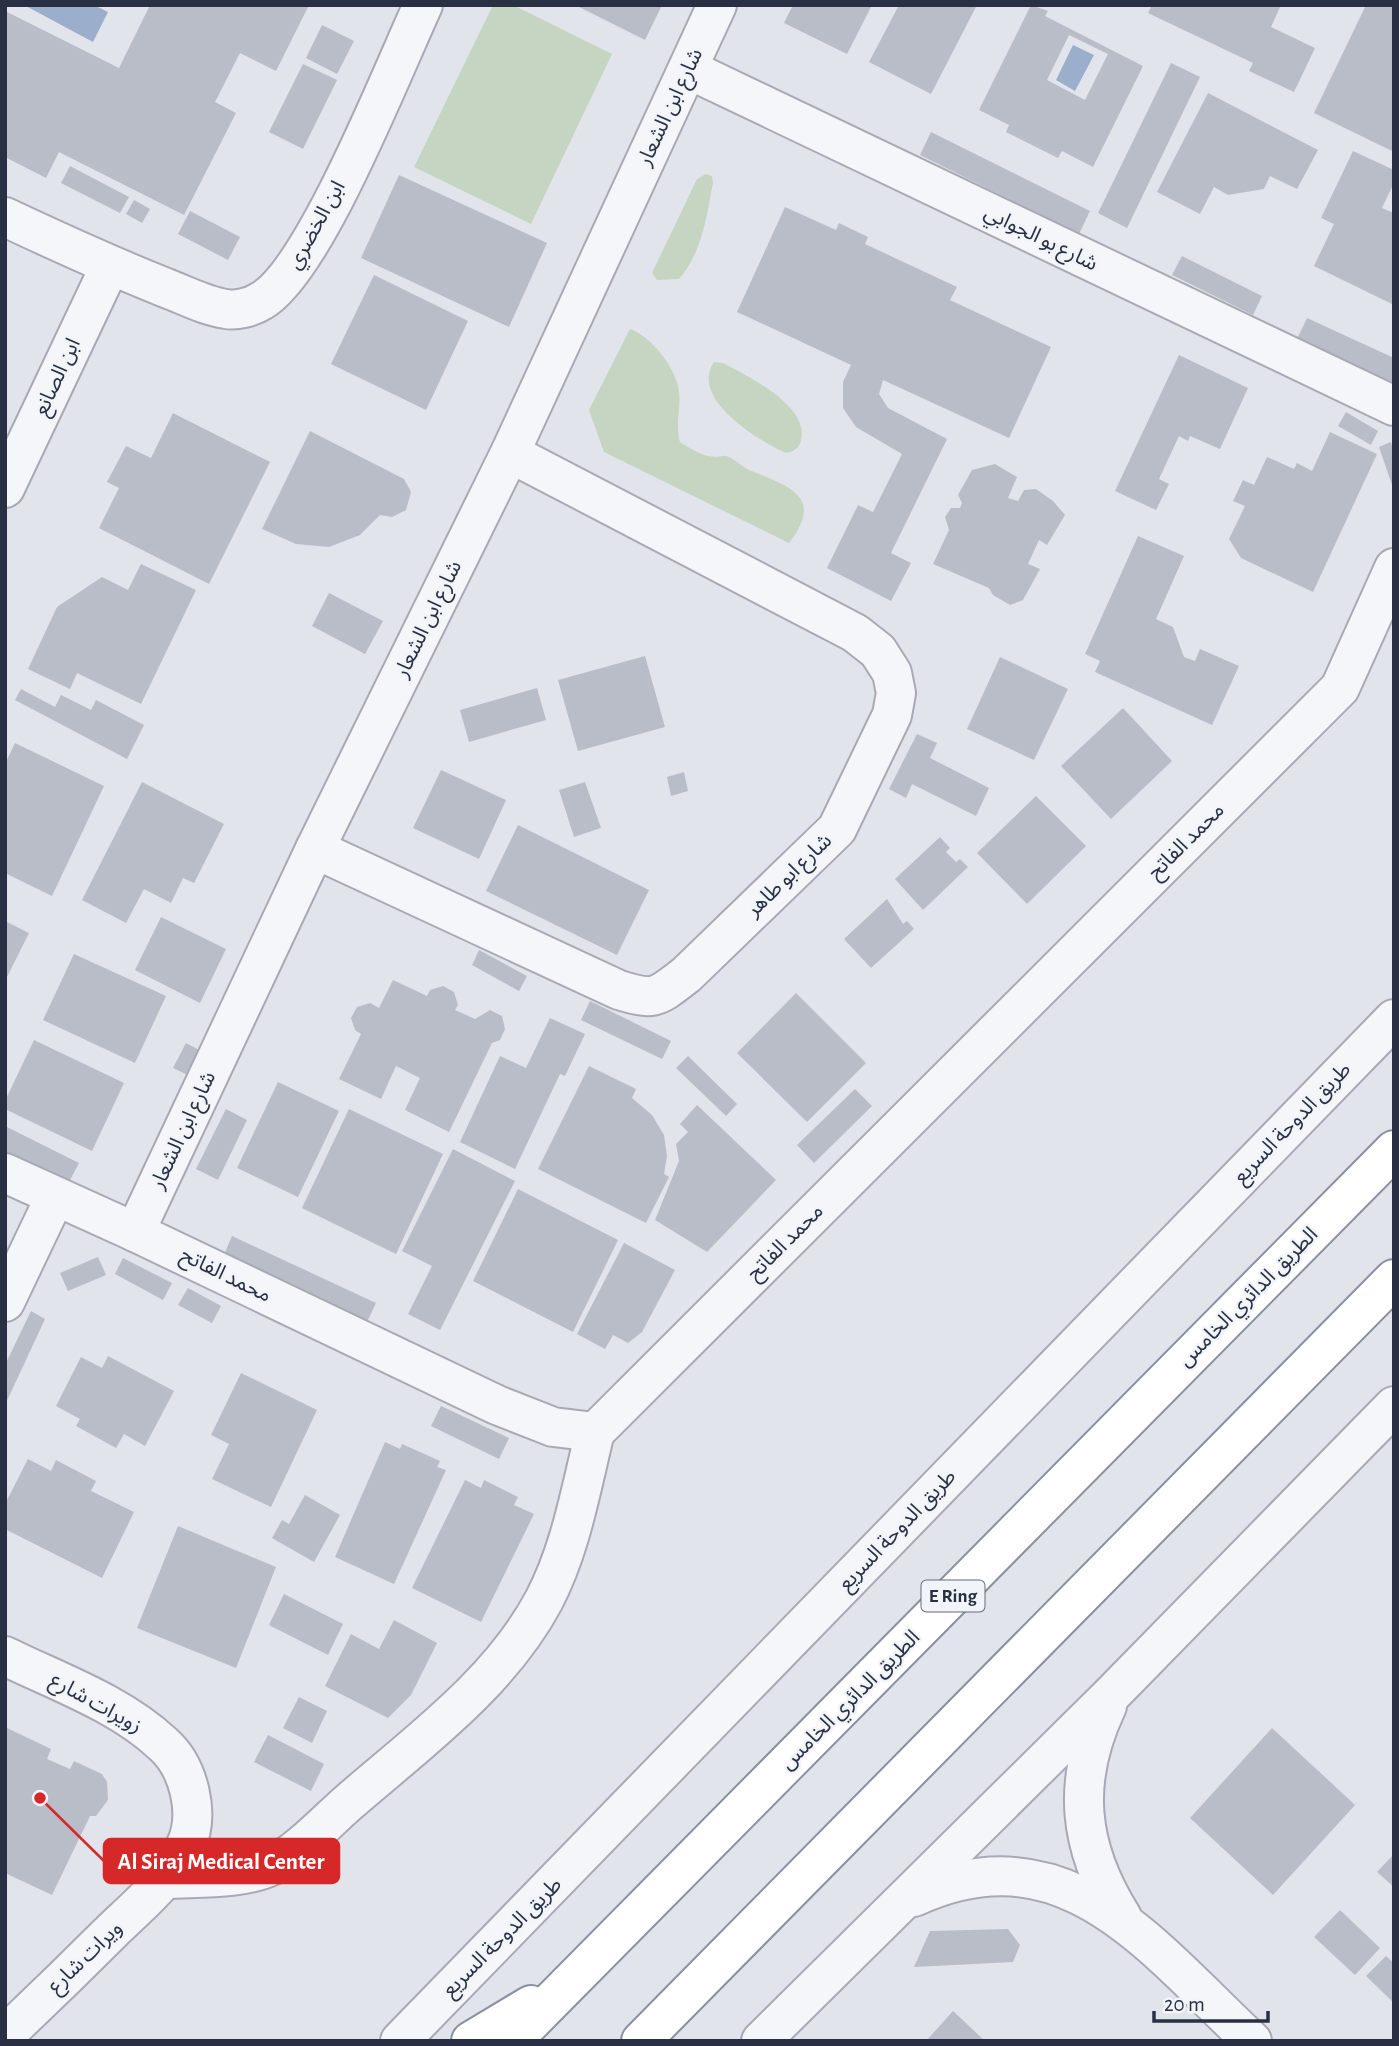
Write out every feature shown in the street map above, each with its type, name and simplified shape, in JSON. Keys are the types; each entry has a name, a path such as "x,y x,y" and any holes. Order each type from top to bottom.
{"highway":[{"name":"الطريق الدائري الخامس","path":"512,2041 1394,1150"},
{"path":"641,2041 1394,1279"},
{"path":"471,2041 572,1981"}],"street":[{"name":"ابن الخضري","path":"5,217 110,265 227,309 262,301 289,275 321,226 423,5"},
{"name":"شارع ابن الشعار","path":"135,1232 315,849 510,453 717,5"},
{"name":"شارع بو الجوابي","path":"688,69 1394,406"},
{"name":"ابن الصانع","path":"5,488 110,265"},
{"name":"شارع ابو طاهر","path":"315,849 619,990 648,999 664,992 686,975 837,829 892,715 896,693 892,673 878,651 855,633 510,453"},
{"name":"محمد الفاتح","path":"5,1173 497,1405 553,1427 595,1432 1340,688 1394,568"},
{"name":"طريق الدوحة السريع","path":"400,2041 1394,1018"},
{"path":"5,1302 55,1197"},
{"path":"761,2041 1112,1694 1394,1406"},
{"path":"165,1880 253,1871 271,1866 323,1825 489,1675 527,1629 545,1597 566,1547 595,1432"},
{"name":"زويرات شارع","path":"5,1656 110,1706 165,1745 180,1763 190,1792 192,1819 186,1845 165,1880"},
{"path":"1112,1694 1091,1738 1083,1787 1086,1836 1101,1883 1127,1924"},
{"path":"900,1904 944,1883 992,1875 1041,1879 1087,1896 1127,1924 1252,2041"},
{"name":"ويرات شارع","path":"5,2035 165,1880"}],"green space":[{"path":"493,5 513,5 612,54 531,224 414,167"},
{"path":"706,174 712,176 713,183 702,233 693,257 679,279 657,280 652,273 697,179"},
{"path":"630,329 662,354 673,373 679,392 680,442 706,455 729,457 797,494 803,503 804,514 789,543 604,452 589,410"},
{"path":"714,362 723,363 746,375 786,404 796,415 801,427 801,440 796,449 786,453 760,439 730,417 711,390 709,376"}],"water":[{"path":"24,5 94,5 108,12 93,42"},
{"path":"1073,45 1094,55 1075,91 1056,80"}],"building":[{"path":"150,5 309,5 276,71 240,53 215,102 236,113 184,215 59,152 46,178 5,157 5,11 119,68"},
{"path":"575,5 662,5 645,40"},
{"path":"793,5 872,5 847,54 784,23"},
{"path":"899,5 977,5 931,94 869,62"},
{"path":"1031,5 1048,11 1045,16 1143,66 1093,167 1062,151 1058,158 1006,132 1009,125 979,110","holes":["1069,35 1108,54 1085,100 1047,80"]},
{"path":"1152,5 1281,5 1271,27 1315,48 1294,92 1249,71 1253,63 1148,13"},
{"path":"1366,5 1394,5 1394,152 1314,113"},
{"path":"322,25 354,41 337,74 306,58"},
{"path":"1171,63 1200,77 1127,228 1098,213"},
{"path":"303,64 337,80 303,149 269,132"},
{"path":"1208,93 1318,150 1297,189 1270,176 1264,189 1228,195 1214,187 1200,214 1157,192"},
{"path":"931,132 1090,211 1079,234 920,155"},
{"path":"1353,151 1394,170 1394,183 1382,208 1394,213 1394,305 1314,266 1334,224 1321,218"},
{"path":"70,166 129,197 120,213 61,183"},
{"path":"399,175 547,243 509,327 361,258"},
{"path":"134,200 150,209 142,223 126,214"},
{"path":"785,207 836,230 839,223 868,237 865,244 957,287 950,300 1051,347 1009,438 883,380 879,394 888,408 947,439 891,553 911,563 891,601 827,568 858,505 873,512 902,454 856,427 843,408 843,382 851,365 737,312"},
{"path":"190,211 240,237 228,260 178,234"},
{"path":"1182,256 1262,296 1253,315 1172,275"},
{"path":"374,275 468,321 426,410 331,364"},
{"path":"1307,318 1394,358 1394,383 1297,339"},
{"path":"1179,355 1248,388 1220,449 1190,436 1188,441 1179,436 1159,479 1169,484 1156,510 1115,491"},
{"path":"1346,412 1378,431 1371,445 1338,426"},
{"path":"173,413 270,462 209,584 99,528 119,488 107,482 126,446 151,458"},
{"path":"310,431 404,479 411,492 406,510 392,517 380,515 360,535 329,547 296,544 262,529"},
{"path":"1330,432 1377,454 1313,592 1241,558 1229,539 1245,506 1233,501 1243,480 1254,485 1267,457 1294,469 1297,463 1312,471"},
{"path":"1391,442 1394,451 1393,488 1379,447"},
{"path":"995,464 1017,477 1008,498 1018,501 1024,490 1036,489 1053,501 1065,515 1047,545 1039,540 1028,564 1040,569 1023,600 1010,605 993,595 989,588 933,564 949,530 945,517 951,508 960,508 962,503 958,495 972,470"},
{"path":"1138,536 1184,556 1156,619 1173,627 1184,657 1195,661 1200,649 1239,666 1212,725 1095,672 1100,661 1085,654"},
{"path":"141,564 196,590 141,704 77,673 70,689 28,669 57,607 102,577 128,590"},
{"path":"329,593 383,621 365,654 312,626"},
{"path":"645,656 665,727 578,751 558,680"},
{"path":"1000,657 1068,689 1034,760 967,729"},
{"path":"537,688 546,720 469,742 460,710"},
{"path":"21,689 55,707 61,695 91,710 96,700 144,725 127,759 15,700"},
{"path":"1123,708 1172,761 1111,819 1061,766"},
{"path":"917,734 937,743 930,758 989,788 976,816 912,784 906,798 889,789"},
{"path":"15,743 104,786 52,896 5,873 5,764"},
{"path":"441,770 506,800 479,859 413,828"},
{"path":"684,772 688,791 671,796 667,777"},
{"path":"142,782 224,824 194,883 183,878 171,903 144,889 126,923 82,900"},
{"path":"585,782 601,828 574,837 559,790"},
{"path":"1036,796 1086,846 1027,904 977,853"},
{"path":"518,825 649,890 617,955 486,891"},
{"path":"940,837 950,848 946,852 956,862 960,859 968,867 923,910 895,879"},
{"path":"887,899 903,924 907,921 914,929 871,968 844,939"},
{"path":"161,917 226,949 200,1003 135,970"},
{"path":"5,921 29,933 5,981"},
{"path":"479,950 527,976 519,991 472,965"},
{"path":"74,954 166,996 135,1063 43,1020"},
{"path":"393,980 427,996 430,990 443,986 454,992 458,1005 455,1010 475,1019 490,1010 502,1016 505,1029 500,1040 492,1043 449,1132 405,1110 420,1078 396,1066 381,1099 339,1079 361,1034 355,1030 351,1018 357,1007 370,1003 379,1008"},
{"path":"796,993 866,1063 807,1122 737,1053"},
{"path":"590,1001 671,1041 662,1059 581,1020"},
{"path":"550,1018 585,1034 565,1076 560,1074 515,1169 460,1142 500,1056 526,1068"},
{"path":"34,1040 124,1083 92,1151 5,1109 5,1101"},
{"path":"186,1043 203,1052 190,1076 173,1068"},
{"path":"688,1056 737,1104 726,1116 676,1068"},
{"path":"589,1066 636,1089 632,1098 652,1115 664,1135 667,1156 664,1174 669,1177 646,1223 538,1169"},
{"path":"278,1082 339,1111 298,1197 237,1168"},
{"path":"855,1089 872,1106 814,1163 797,1145"},
{"path":"697,1105 776,1180 707,1252 655,1220 679,1161 676,1144 688,1132 680,1124"},
{"path":"226,1109 247,1120 218,1180 196,1169"},
{"path":"349,1109 443,1154 396,1254 302,1208"},
{"path":"5,1126 79,1163 68,1184 5,1152"},
{"path":"453,1149 515,1181 440,1330 408,1314 432,1266 402,1251"},
{"path":"518,1189 618,1240 573,1332 473,1281"},
{"path":"232,1236 376,1303 366,1324 223,1257"},
{"path":"624,1243 675,1270 642,1332 628,1343 613,1335 605,1349 577,1334"},
{"path":"98,1257 106,1275 68,1291 60,1273"},
{"path":"123,1258 172,1283 163,1300 115,1274"},
{"path":"188,1288 221,1306 212,1323 178,1305"},
{"path":"31,1311 45,1319 5,1405 5,1365"},
{"path":"108,1356 174,1391 145,1446 124,1434 116,1448 76,1426 80,1419 56,1406 81,1357 102,1368"},
{"path":"241,1373 317,1410 271,1507 212,1479 229,1444 211,1435"},
{"path":"441,1406 509,1438 499,1459 431,1426"},
{"path":"385,1442 400,1449 402,1444 440,1461 437,1467 446,1470 394,1584 335,1557"},
{"path":"28,1459 51,1471 56,1460 96,1481 91,1491 134,1512 102,1578 5,1529 5,1504"},
{"path":"465,1480 481,1488 484,1480 518,1497 514,1505 534,1514 481,1622 412,1588"},
{"path":"305,1495 340,1515 314,1562 272,1538 282,1520 289,1524"},
{"path":"178,1526 276,1567 236,1668 137,1628"},
{"path":"284,1594 343,1624 328,1655 269,1625"},
{"path":"394,1620 437,1643 411,1695 388,1718 325,1686 351,1634 379,1649"},
{"path":"299,1697 327,1711 312,1743 283,1728"},
{"path":"5,1727 51,1749 47,1759 70,1769 74,1761 102,1774 107,1782 108,1800 96,1816 90,1816 52,1895 5,1873"},
{"path":"1272,1728 1355,1805 1273,1895 1190,1818"},
{"path":"268,1735 324,1764 311,1791 254,1762"},
{"path":"1394,1854 1394,1887 1377,1872"},
{"path":"1340,1910 1380,1948 1355,1975 1314,1937"},
{"path":"1008,1929 1020,1945 1013,1962 914,1967 930,1931"},
{"path":"1386,1956 1394,1963 1394,2003 1366,1976"},
{"path":"953,2011 985,2041 926,2041"}],"place":[{"name":"Al Siraj Medical Center","path":"40,1798"}]}
